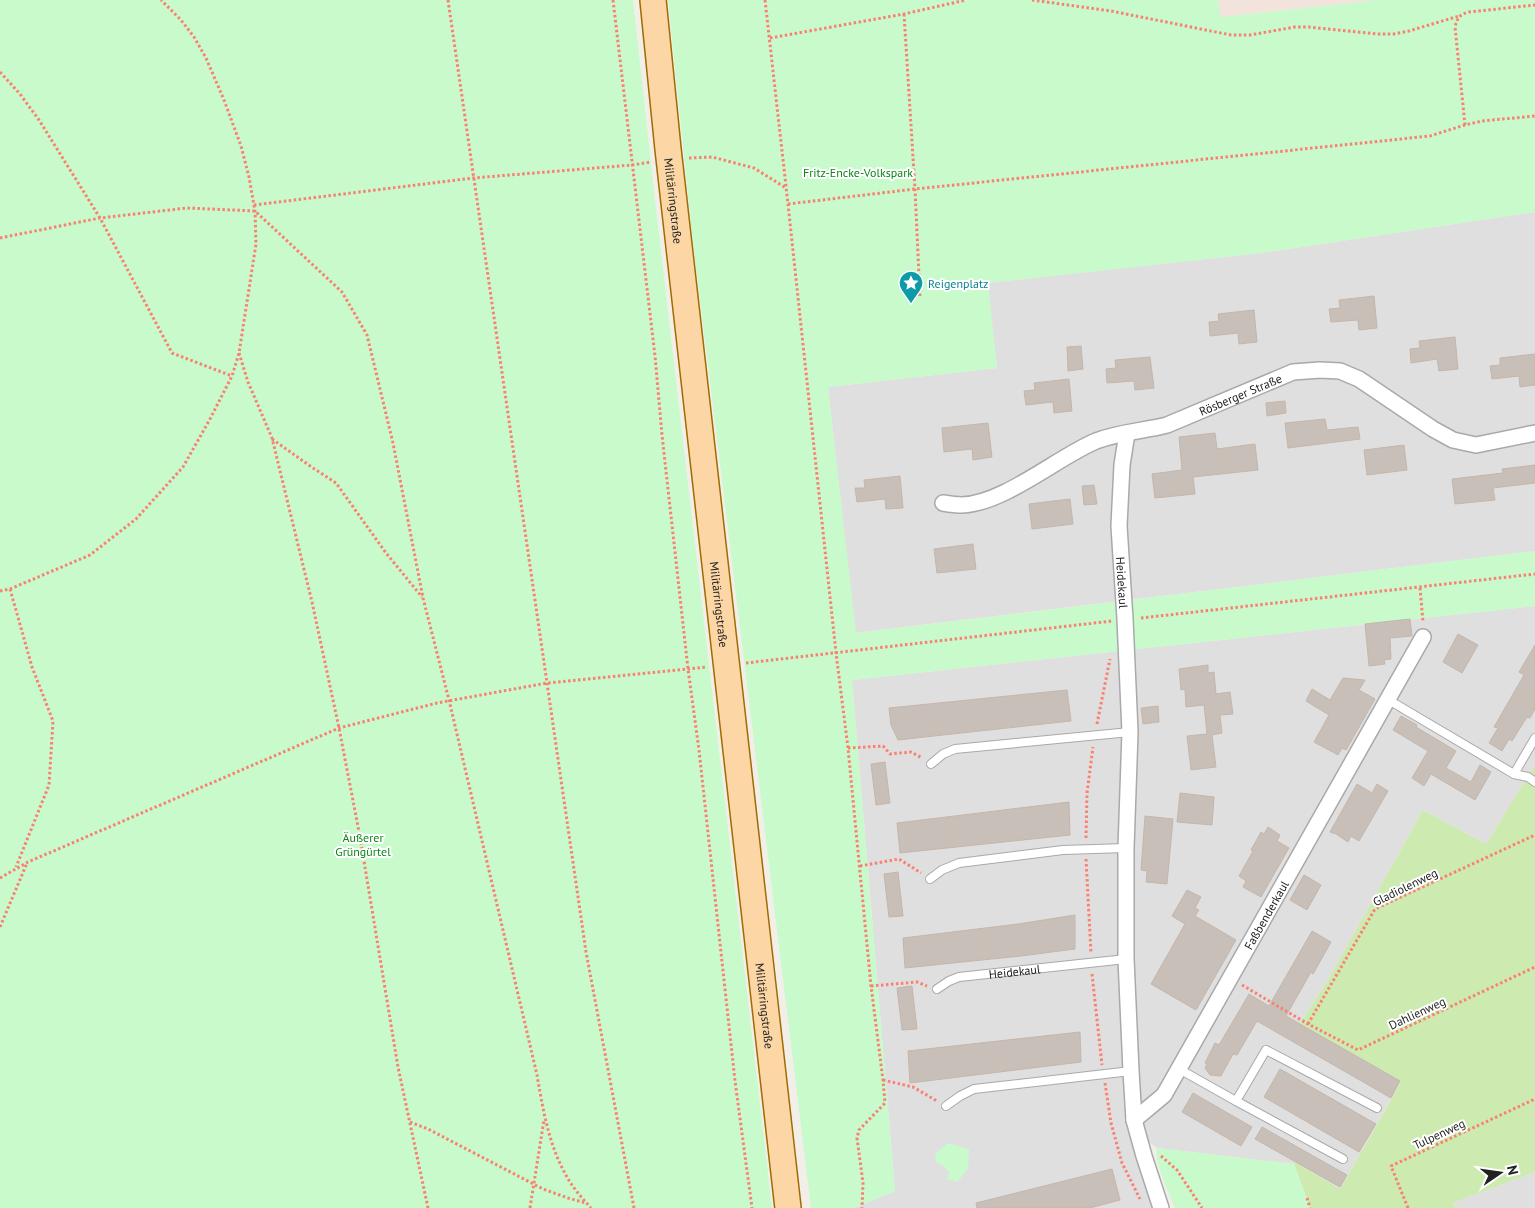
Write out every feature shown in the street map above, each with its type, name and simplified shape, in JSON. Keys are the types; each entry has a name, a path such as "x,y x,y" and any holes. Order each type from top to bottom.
{"main road":[{"name":"Militärringstraße","path":"653,0 669,159 788,1208"}],"street":[{"name":"Rösberger Straße","path":"943,503 962,505 986,501 1017,486 1068,455 1098,441 1167,425 1293,372 1340,371 1358,379 1433,429 1453,440 1476,445 1535,433"},
{"name":"Heidekaul","path":"1127,433 1122,465 1119,526 1119,620 1130,732 1126,848 1126,958 1134,1120 1159,1207"},
{"name":"Faßbenderkaul","path":"1134,1120 1164,1095 1423,637"}],"lane":[{"path":"1387,699 1514,774 1528,777 1535,782"},
{"path":"931,764 943,754 955,749 1130,732"},
{"path":"1514,774 1535,738"},
{"path":"930,879 942,870 959,863 1063,850 1126,848"},
{"name":"Heidekaul","path":"937,989 949,981 960,978 1126,958"},
{"path":"1236,1101 1266,1050 1377,1108"},
{"path":"1179,1069 1343,1159"},
{"path":"946,1106 974,1089 1131,1071"}],"path":[{"path":"0,591 10,589 90,555 136,519 183,467 232,376 239,353 256,244 255,211 249,177 224,100 206,58 194,36 161,0"},
{"path":"448,0 586,952 634,1208"},
{"path":"613,0 655,356 663,445 735,1081 752,1208"},
{"path":"765,0 848,748 872,986 884,1080 885,1103 860,1130 857,1138 863,1183 862,1208"},
{"path":"770,38 904,14 966,0"},
{"path":"1032,0 1111,12 1231,35 1250,35 1295,27 1394,34 1469,12 1535,6"},
{"path":"904,14 920,298"},
{"path":"1459,16 1455,27 1465,125"},
{"path":"0,72 20,94 39,120 100,218 172,353 232,376"},
{"path":"788,204 915,189 1430,136 1482,121 1535,116"},
{"path":"254,205 473,178 632,165 669,159 712,157 754,168 786,188"},
{"path":"0,238 100,218 187,208 255,211 342,292 367,335 393,443 423,598 449,700 537,1075 544,1119 558,1160 567,1178 591,1208"},
{"path":"239,353 248,382 272,438 312,602 360,837 398,1067 428,1208"},
{"path":"272,438 336,482 386,553 423,598"},
{"path":"0,878 28,862 339,728 449,700 547,683 836,653 1535,574"},
{"path":"1420,588 1424,626 1423,637"},
{"path":"10,589 32,667 53,721 49,785 16,868"},
{"path":"1113,630 1119,620"},
{"path":"1110,659 1094,735 1087,793 1086,849 1091,962 1094,1006 1111,1123 1122,1163 1141,1201"},
{"path":"848,748 883,746 890,754 911,752 931,764"},
{"name":"Gladiolenweg","path":"1308,1024 1375,909 1535,835"},
{"path":"860,866 899,859 930,879"},
{"path":"0,927 28,862"},
{"name":"Dahlienweg","path":"1308,1024 1358,1050 1535,967"},
{"path":"1231,979 1308,1024"},
{"path":"872,986 917,982 937,989"},
{"path":"884,1080 913,1087 946,1106"},
{"name":"Tulpenweg","path":"1408,1208 1391,1166 1535,1099"},
{"path":"530,1208 544,1119"},
{"path":"410,1122 428,1129 533,1184 561,1196 586,1203"},
{"path":"1144,1156 1158,1154 1177,1170 1202,1208"},
{"path":"1307,1198 1310,1208"}],"shaded area":[{"path":"1218,0 1377,0 1220,17"},
{"path":"1535,212 1535,551 855,633 828,387 997,368 987,283 1261,253"},
{"path":"1535,606 1535,765 1486,844 1423,810 1329,978 1300,1023 1401,1081 1340,1189 1295,1162 1294,1164 1157,1148 1130,1128 1153,1208 854,1208 895,1191 852,680"},
{"path":"1535,1172 1535,1208 1455,1208 1453,1203"}],"green space":[{"name":"Äußerer Grüngürtel","path":"0,0 633,0 772,1208 0,1208"},
{"name":"Fritz-Encke-Volkspark","path":"668,0 1218,0 1221,17 1377,0 1535,0 1535,212 1261,253 988,283 997,368 828,387 856,633 1535,551 1535,606 852,680 895,1191 854,1208 811,1208 693,243"},
{"path":"1535,765 1535,1172 1453,1203 1455,1208 1310,1208 1294,1164 1295,1162 1340,1189 1401,1082 1300,1023 1329,978 1423,810 1486,844"},
{"path":"948,1143 969,1149 968,1169 957,1182 947,1179 949,1172 935,1161 936,1153"},
{"path":"1157,1148 1294,1164 1310,1208 1175,1208 1157,1161"}],"building":[{"path":"1374,296 1377,328 1359,330 1358,320 1331,322 1329,309 1340,308 1339,300"},
{"path":"1254,310 1257,342 1239,344 1238,333 1210,336 1209,322 1219,321 1218,314"},
{"path":"1455,337 1458,369 1439,371 1437,359 1411,363 1410,349 1420,348 1419,341"},
{"path":"1081,346 1083,369 1068,371 1067,347"},
{"path":"1535,354 1535,385 1520,387 1519,376 1492,379 1490,366 1500,365 1500,358"},
{"path":"1150,357 1154,388 1135,390 1134,381 1107,383 1106,369 1116,368 1115,360"},
{"path":"1069,379 1072,411 1054,413 1053,402 1026,405 1024,391 1035,390 1034,383"},
{"path":"1285,401 1286,413 1267,416 1266,403"},
{"path":"1325,419 1327,430 1358,427 1360,439 1288,448 1285,423"},
{"path":"988,423 992,457 973,460 972,449 944,452 942,428"},
{"path":"1215,433 1217,449 1255,444 1258,470 1193,477 1195,494 1155,498 1152,474 1182,470 1179,437"},
{"path":"1404,445 1407,470 1367,475 1364,450"},
{"path":"1535,465 1535,483 1493,488 1495,500 1455,504 1452,479 1503,473 1502,469"},
{"path":"900,476 903,508 886,509 885,499 857,502 855,488 865,488 864,480"},
{"path":"1094,485 1097,504 1084,505 1082,486"},
{"path":"1070,499 1073,524 1032,529 1029,504"},
{"path":"973,544 976,569 937,573 934,549"},
{"path":"1410,619 1412,636 1390,638 1391,659 1384,660 1385,664 1369,666 1365,624"},
{"path":"1458,634 1478,645 1462,673 1443,662"},
{"path":"1535,645 1535,709 1530,718 1527,717 1512,741 1509,739 1502,751 1489,743 1498,728 1494,727 1524,675 1519,672"},
{"path":"1208,665 1208,673 1214,672 1216,694 1230,692 1233,714 1220,715 1222,733 1212,735 1216,767 1191,770 1187,736 1207,734 1204,705 1186,707 1185,689 1181,690 1179,669"},
{"path":"1343,678 1365,680 1359,690 1375,699 1346,750 1342,748 1338,755 1314,742 1329,715 1306,701 1312,689 1330,700"},
{"path":"1067,690 1071,721 898,740 891,725 889,708"},
{"path":"1158,706 1159,722 1143,724 1141,708"},
{"path":"1401,716 1456,751 1446,768 1471,782 1480,765 1491,772 1475,800 1431,774 1424,786 1412,778 1428,751 1393,730"},
{"path":"885,762 890,803 876,805 871,764"},
{"path":"1357,784 1372,793 1377,784 1388,791 1359,841 1351,836 1348,842 1330,832"},
{"path":"1180,793 1214,797 1212,825 1177,822"},
{"path":"1069,802 1070,835 900,853 897,823"},
{"path":"1145,816 1173,819 1167,884 1146,882 1147,871 1141,870"},
{"path":"1268,827 1280,835 1277,841 1289,848 1261,897 1243,887 1246,881 1239,876 1261,832 1264,834"},
{"path":"898,872 903,916 889,917 884,874"},
{"path":"1304,875 1321,885 1307,910 1290,900"},
{"path":"1187,890 1201,897 1195,908 1199,910 1195,916 1236,940 1196,1010 1151,984 1185,924 1172,916"},
{"path":"1075,915 1075,949 905,968 903,938"},
{"path":"1312,931 1331,942 1313,974 1311,972 1286,1016 1400,1081 1391,1098 1257,1021 1237,1055 1233,1054 1221,1076 1210,1075 1205,1068 1207,1064 1205,1063 1215,1043 1219,1045 1249,994 1269,1006"},
{"path":"912,986 917,1029 902,1030 897,988"},
{"path":"1080,1032 1081,1062 910,1083 908,1051"},
{"path":"1280,1069 1376,1124 1359,1152 1264,1097"},
{"path":"1193,1093 1252,1127 1241,1146 1182,1112"},
{"path":"1262,1127 1347,1175 1340,1187 1255,1139"},
{"path":"1112,1169 1120,1200 1090,1208 977,1208 976,1203"}],"place":[{"name":"Reigenplatz","path":"911,304"}]}
